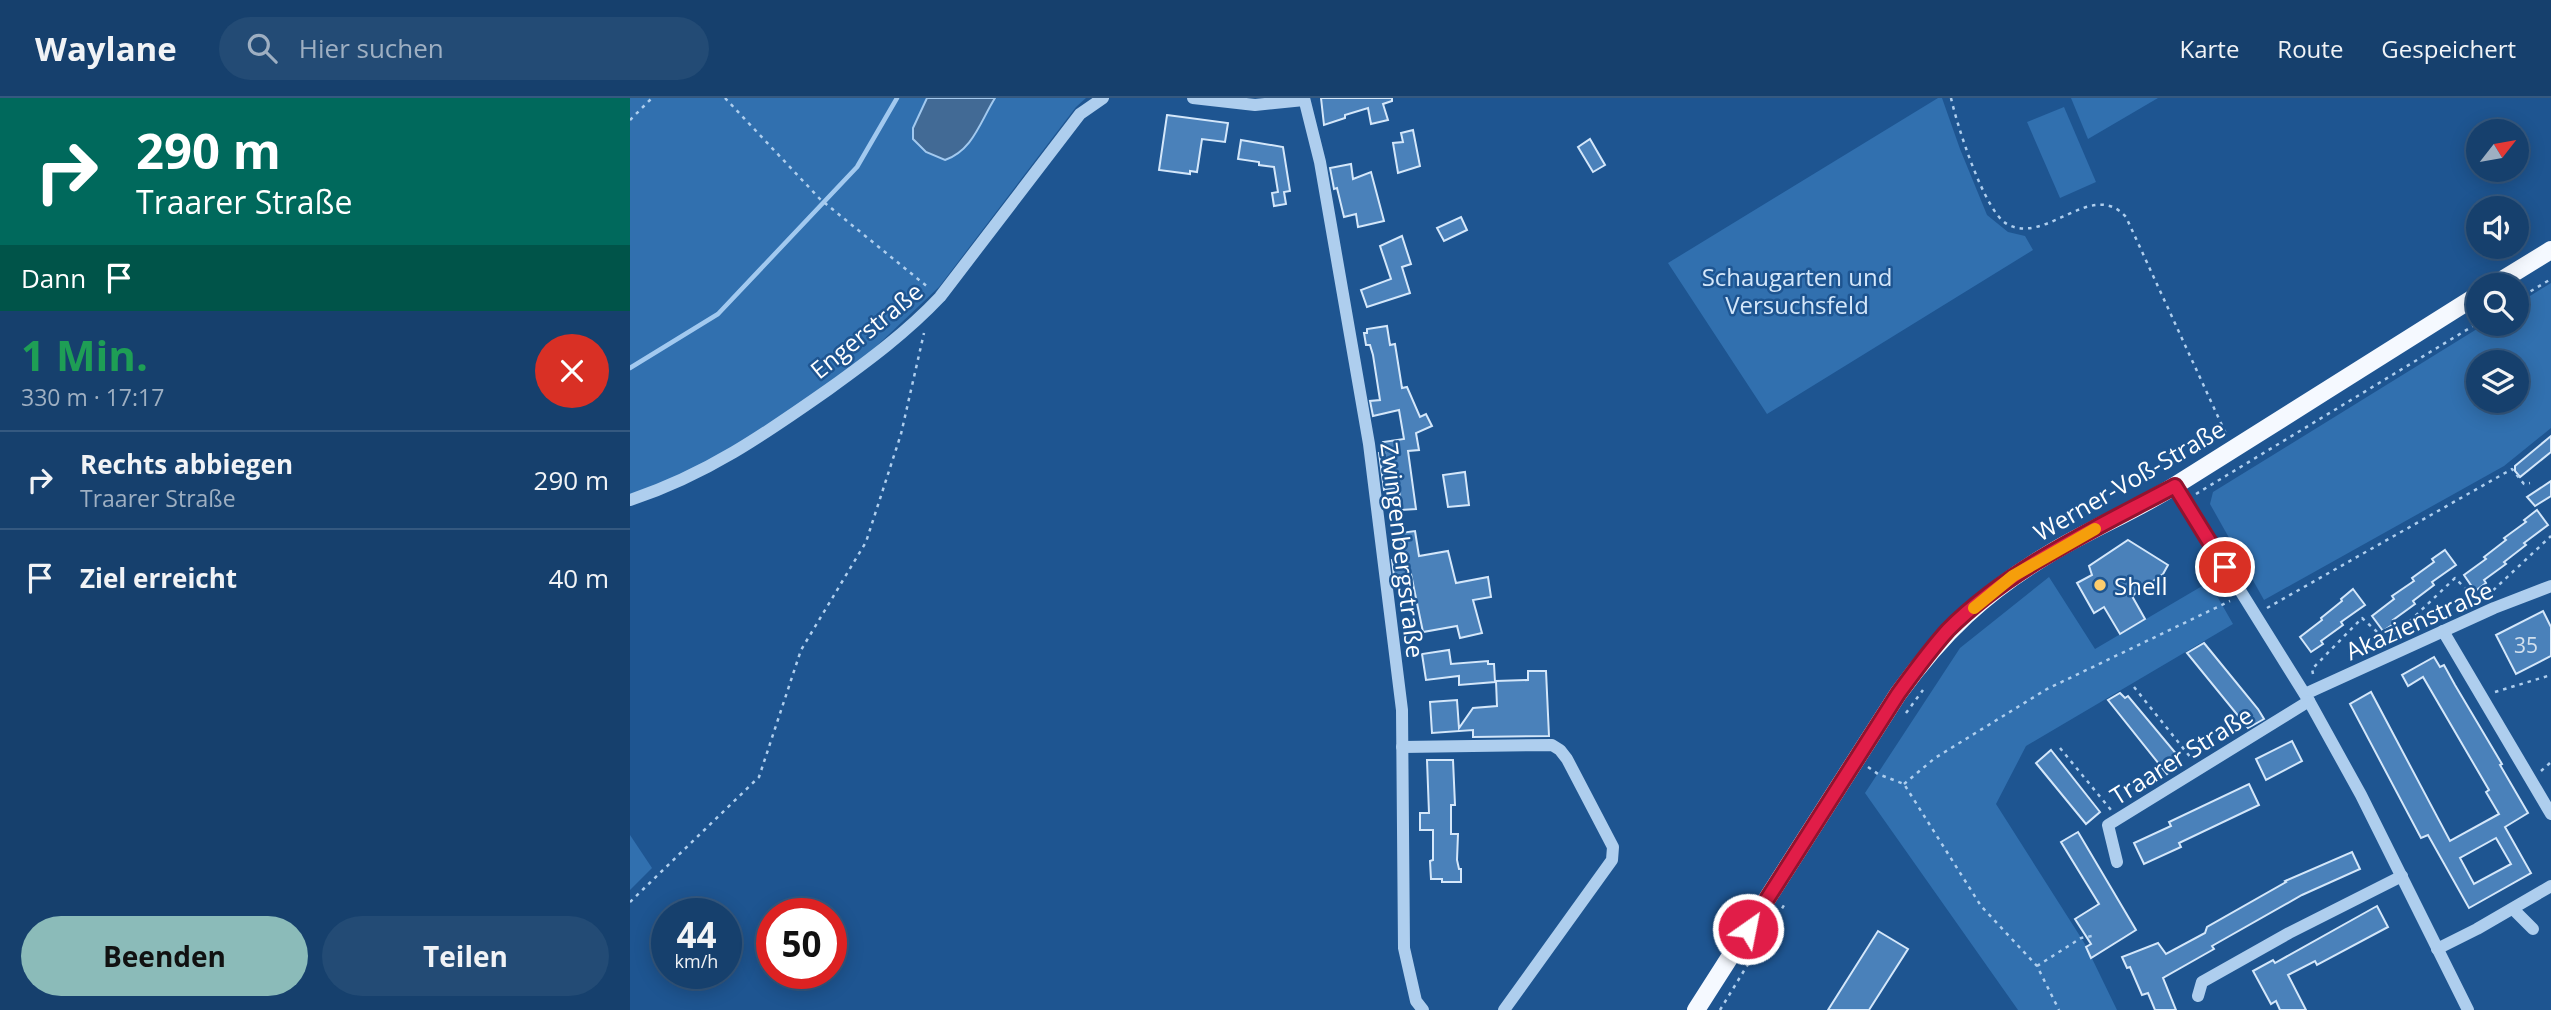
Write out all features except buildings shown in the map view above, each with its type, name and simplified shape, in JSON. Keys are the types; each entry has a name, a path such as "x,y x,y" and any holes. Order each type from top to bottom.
{"main road":[{"path":"2514,273 2551,250"},
{"name":"Werner-Voß-Straße","path":"1696,1010 1925,657 1950,629 2013,576 2050,553 2180,493 2235,448 2466,303"}],"street":[{"name":"Engerstraße","path":"630,500 662,489 733,455 869,360 921,317 940,297 1080,114 1103,98"},
{"path":"1193,98 1255,104 1304,99"},
{"name":"Zwingenbergstraße","path":"1304,99 1320,162 1368,444 1402,709 1404,948 1416,1001 1423,1010"},
{"path":"2180,493 2307,697 2361,795 2468,1010"},
{"name":"Akazienstraße","path":"2307,697 2318,688 2443,631 2551,586"},
{"path":"2443,631 2551,814"},
{"name":"Traarer Straße","path":"2117,862 2108,825 2307,697"},
{"path":"1402,747 1552,745 1567,758 1614,847 1612,860 1504,1010"},
{"path":"2199,996 2202,982 2288,933 2402,876"},
{"path":"2437,948 2551,886"},
{"path":"2513,909 2533,929"}],"path":[{"path":"630,120 652,98"},
{"path":"725,98 828,207 940,297"},
{"path":"1951,98 1977,174 2001,220 2015,228 2030,229 2103,204 2117,208 2126,216 2224,431 2235,448"},
{"path":"2529,292 2551,279"},
{"path":"630,902 758,777 801,650 866,542 901,434 925,325 921,317"},
{"path":"2180,493 2466,330"},
{"path":"2255,615 2512,470 2524,484 2530,483"},
{"path":"2318,688 2312,668 2362,618 2388,642 2455,578 2480,602 2551,536"},
{"path":"1904,784 1935,758 2047,689 2242,595"},
{"path":"2482,696 2551,675"},
{"path":"1906,714 1928,682"},
{"path":"2134,687 2200,768"},
{"path":"2060,748 2118,819"},
{"path":"1857,759 1878,774 1904,784 1981,906 2037,967 2059,1010"},
{"path":"1720,1010 1790,894"},
{"path":"2037,967 2081,938 2092,936"}],"green space":[{"path":"630,98 1086,98 1076,107 939,287 864,358 779,419 722,454 664,483 630,495"},
{"name":"Schaugarten und Versuchsfeld","path":"1942,98 1987,215 2008,232 2025,236 2033,250 1767,414 1668,263"},
{"path":"2071,98 2158,98 2088,139"},
{"path":"2064,107 2096,182 2060,198 2027,122"},
{"path":"2551,283 2551,428 2504,466 2264,600 2210,504 2213,492 2466,336 2529,336 2529,297"},
{"path":"2049,577 2095,649 2209,582 2233,624 2026,746 1996,804 2085,944 2117,1010 2018,1010 1865,793 1960,648"},
{"path":"630,835 652,868 630,890"}],"shaded area":[{"path":"927,98 995,98 969,142 945,160 926,152 913,139 913,128"}],"waterway":[{"path":"630,368 718,314 857,167 897,98"}],"slow traffic":[{"path":"1974,608 2013,576 2095,529"}],"place":[{"name":"Shell","path":"2100,585"}],"route":[{"path":"1748,929 1898,694 1925,657 1950,629 2013,576 2050,553 2175,486 2225,567"}]}
